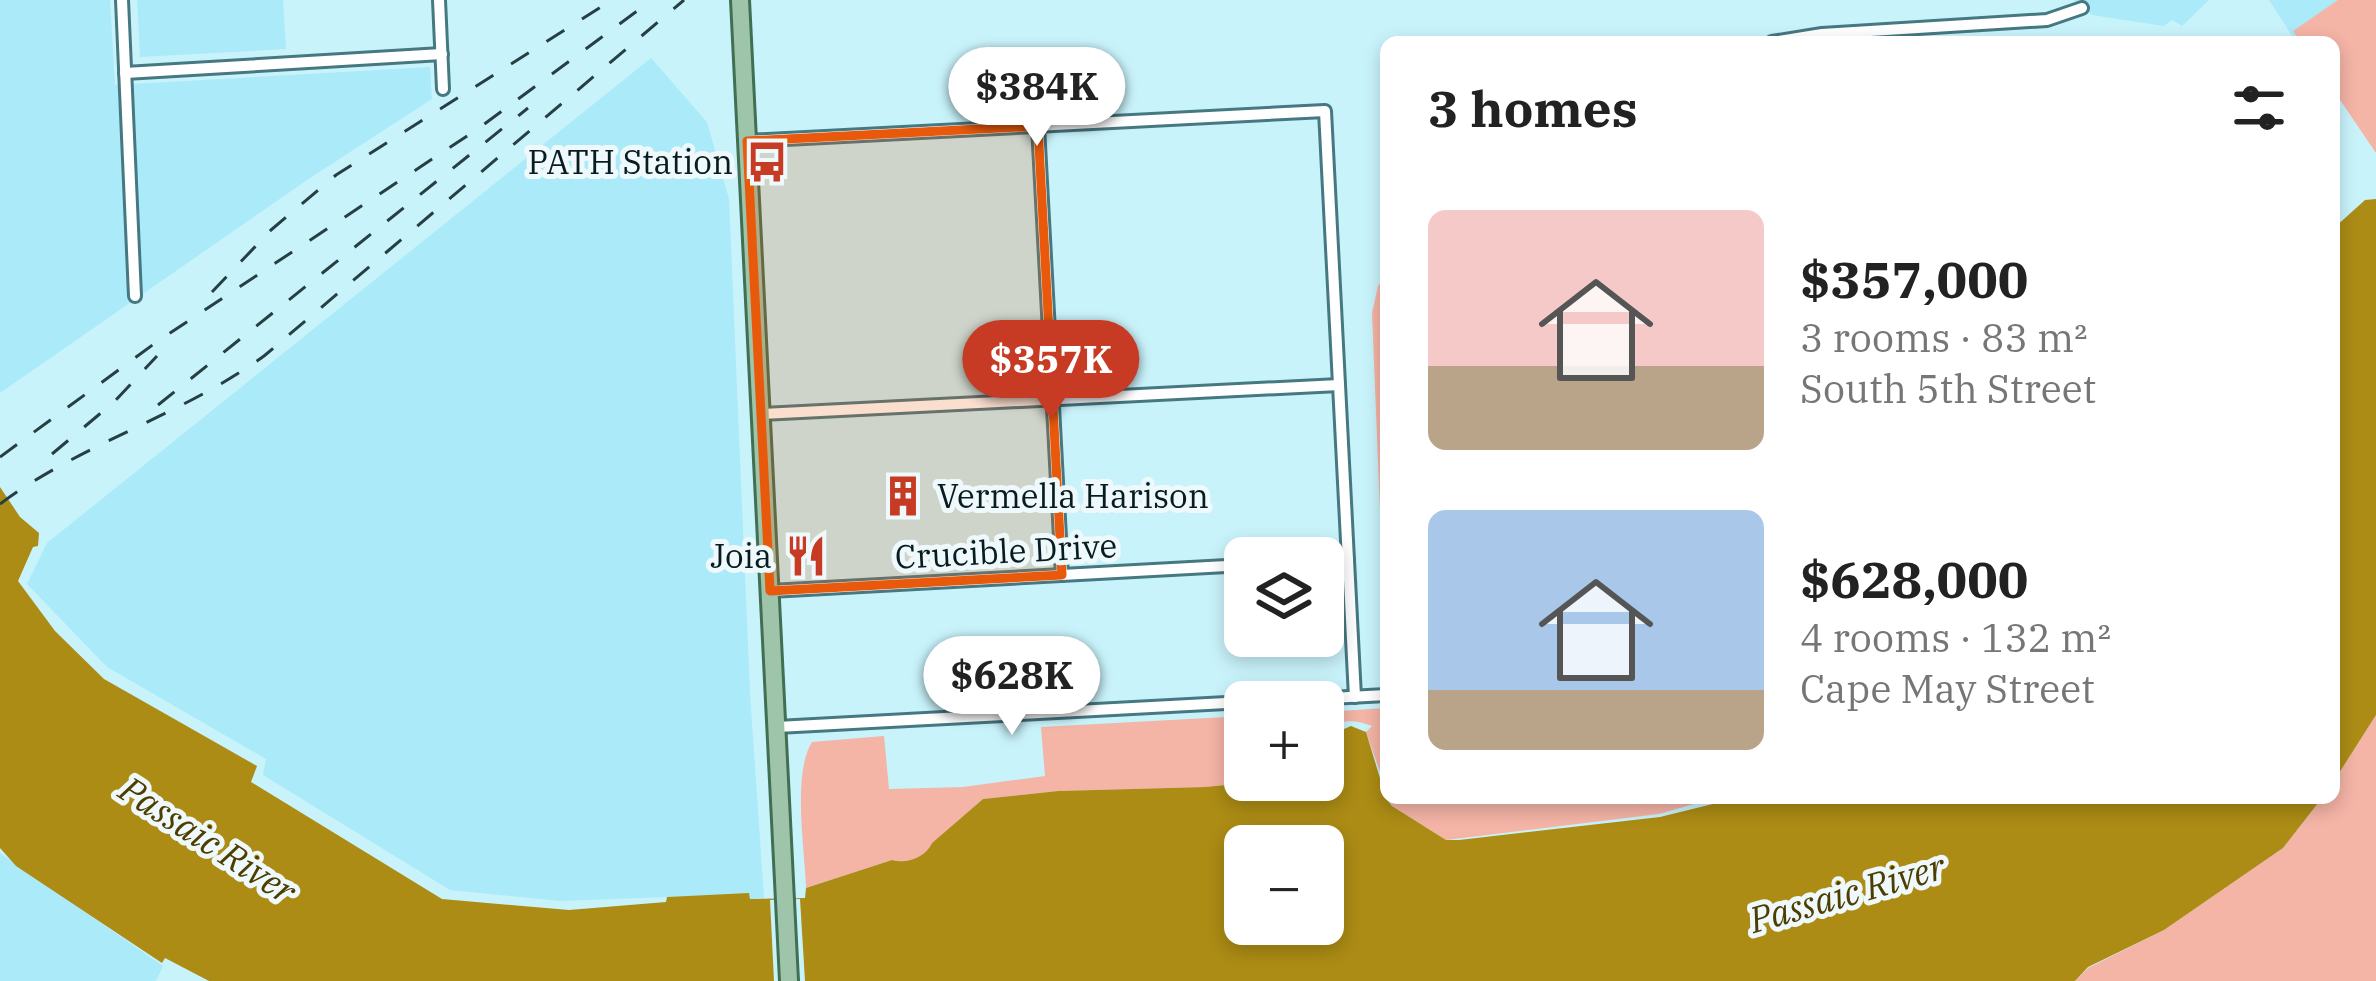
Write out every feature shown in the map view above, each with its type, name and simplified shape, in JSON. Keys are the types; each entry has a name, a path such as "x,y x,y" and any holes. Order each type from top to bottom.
{"main road":[{"path":"740,0 789,981"}],"street":[{"path":"122,0 135,296"},
{"path":"440,0 443,89"},
{"path":"1810,36 2047,20 2082,8"},
{"path":"125,73 442,55"},
{"path":"747,141 1325,111 1355,697"},
{"path":"1039,126 1062,575"},
{"path":"760,414 1339,385"},
{"path":"1344,560 1348,560"},
{"name":"Crucible Drive","path":"770,591 1224,566"},
{"path":"1344,698 1380,695"},
{"path":"776,727 1224,703"}],"highlighted area":[{"path":"1038,126 1062,575 770,591 747,141"}],"shaded area":[{"path":"0,0 110,0 115,85 430,67 432,99 0,393"},
{"path":"137,0 283,0 286,49 140,57"},
{"path":"2074,0 2209,0 2182,26 2172,20 2164,26 2092,15"},
{"path":"2269,0 2376,0 2340,36 2292,36"},
{"path":"2338,0 2376,0 2376,153 2340,100 2340,36 2297,36 2293,31"},
{"path":"651,58 707,122 729,199 750,693 764,898 750,899 748,894 560,901 450,890 263,775 266,759 107,667 27,584 47,543"},
{"path":"1380,283 1380,511 1372,313"},
{"path":"1380,708 1380,772 1366,732 1372,726 1344,723 1344,711"},
{"path":"2376,715 2376,981 2075,981 2088,968 2164,930 2283,848 2317,804 2340,804 2340,772"},
{"path":"1224,717 1224,785 1058,791 983,799 921,856 892,860 806,888 801,792 812,742 884,736 889,789 963,787 1045,776 1041,727"},
{"path":"1694,804 1659,814 1446,840 1392,806"},
{"path":"0,853 163,966 156,981 0,981"}],"water":[{"path":"2376,199 2376,715 2340,772 2340,223 2365,200"},
{"name":"Passaic River","path":"0,487 20,517 39,533 38,546 33,547 18,581 55,631 104,679 257,766 251,782 442,899 569,910 666,902 667,897 749,893 750,899 805,898 806,888 892,860 920,856 983,799 1058,791 1224,785 1224,801 1344,801 1344,729 1351,726 1366,732 1380,778 1380,804 1390,804 1446,840 1660,817 1713,804 2317,804 2283,848 2164,930 2088,967 2075,981 209,981 165,958 162,963 16,866 0,848"}],"pier":[{"path":"800,899 805,981 774,981 770,900"}],"railway":[{"path":"212,292 271,230 336,175 612,0"},
{"path":"0,457 158,341 479,128 652,0"},
{"path":"0,504 264,356 684,0"},
{"path":"158,405 528,108"},
{"path":"52,454 114,402 157,356"}],"place":[{"name":"PATH Station","path":"767,162"},
{"name":"Vermella Harison","path":"903,496"},
{"name":"Joia","path":"806,556"}]}
